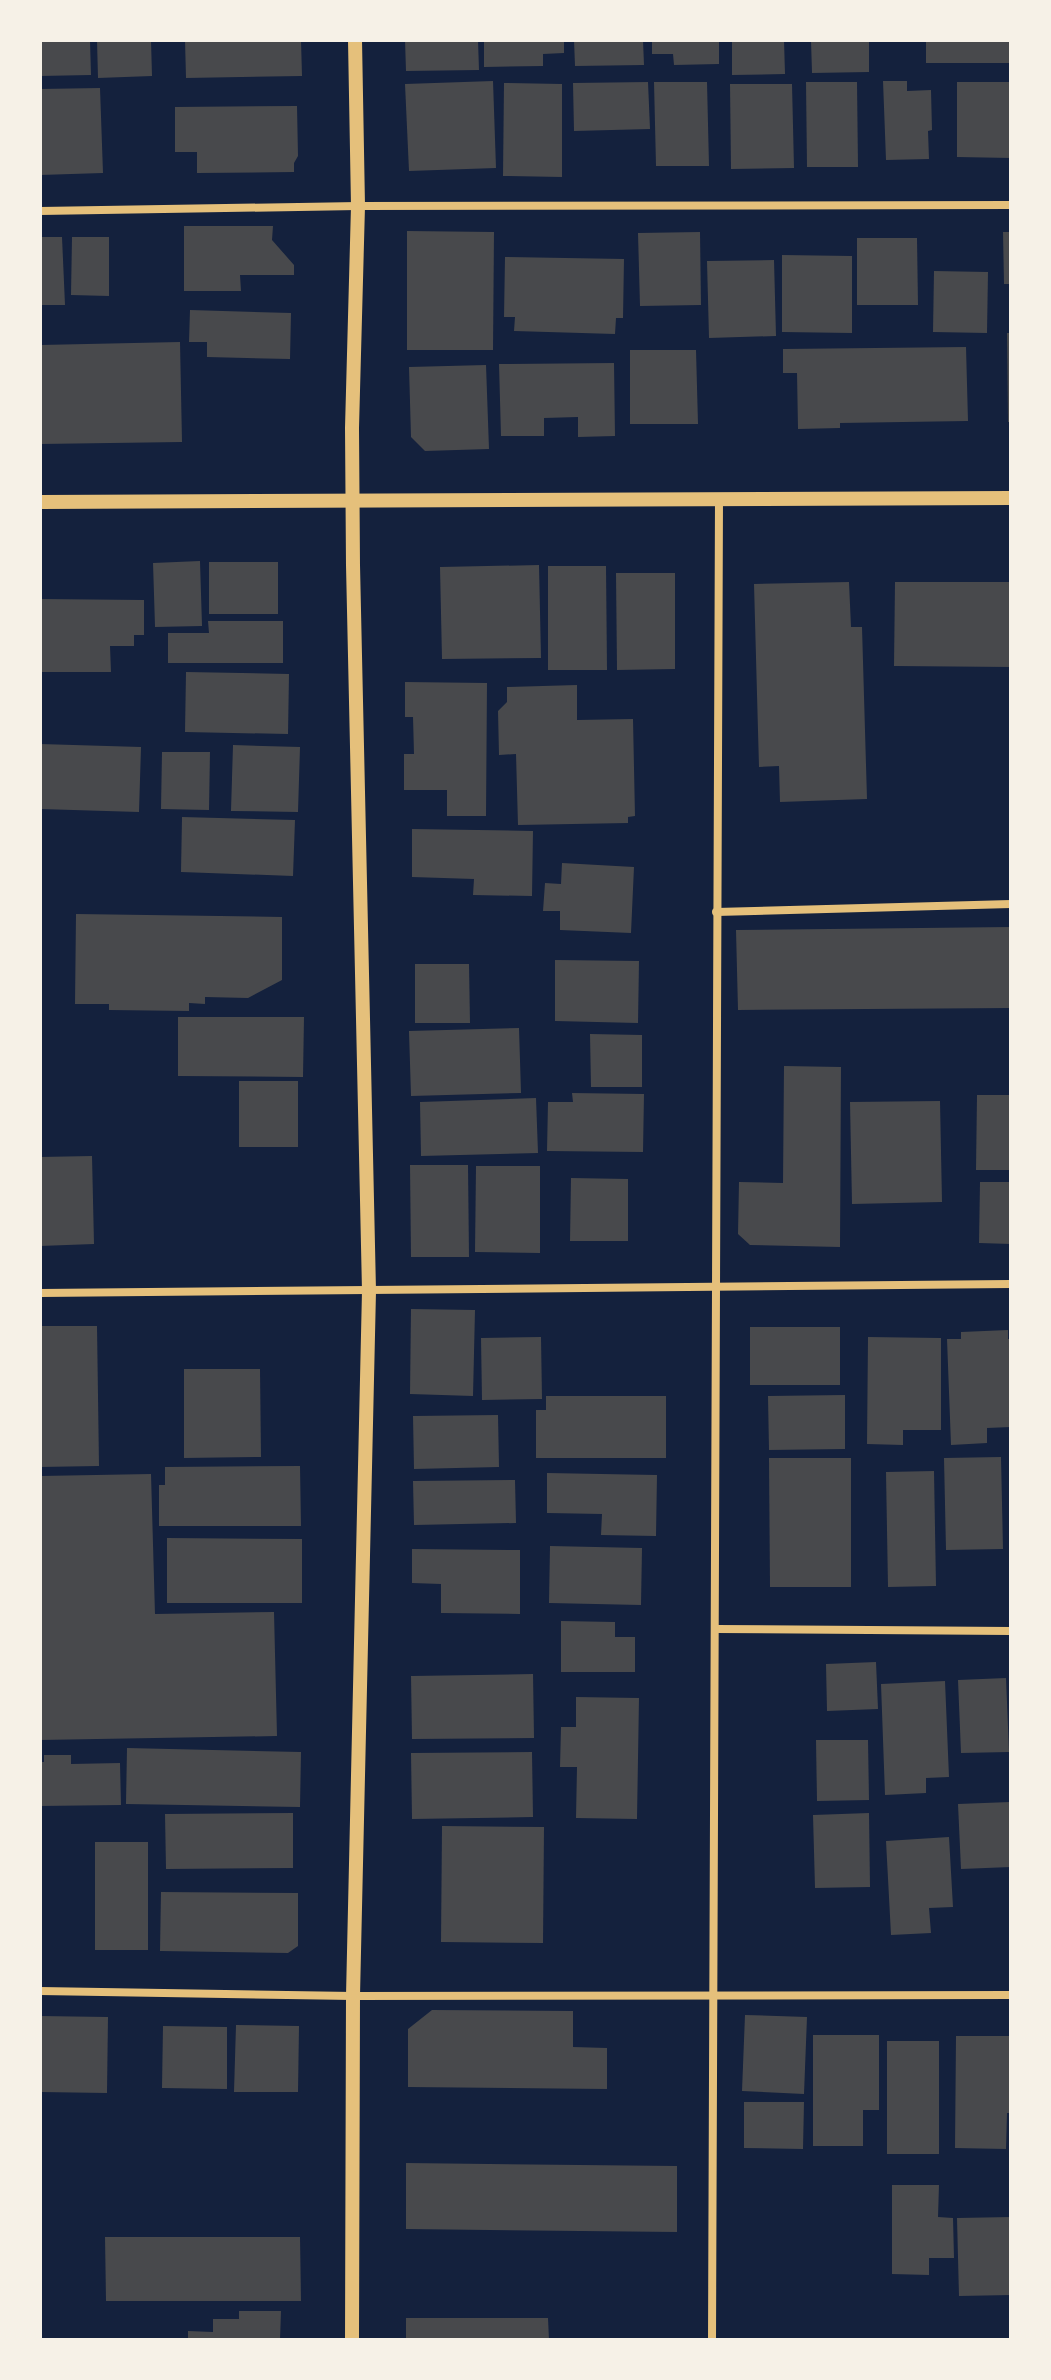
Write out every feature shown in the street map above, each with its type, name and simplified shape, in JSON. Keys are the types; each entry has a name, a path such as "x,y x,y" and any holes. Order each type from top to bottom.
{"street":[{"path":"352,2340 353,1996 369,1291 352,501 358,206 355,40"},
{"path":"40,211 358,206 1011,205"},
{"path":"40,502 1011,498"},
{"path":"712,2340 719,500"},
{"path":"716,912 1011,904"},
{"path":"40,1293 1011,1284"},
{"path":"716,1629 1011,1631"},
{"path":"40,1991 353,1996 1011,1995"}],"building":[{"path":"40,40 90,40 91,75 40,76"},
{"path":"97,40 151,40 152,76 98,78"},
{"path":"185,40 301,40 302,76 186,78"},
{"path":"405,40 478,40 479,70 406,71"},
{"path":"484,40 564,40 564,53 543,54 543,66 484,67"},
{"path":"574,40 643,40 644,65 575,66"},
{"path":"652,40 719,40 719,64 674,65 673,54 652,54"},
{"path":"732,40 784,40 785,74 732,75"},
{"path":"811,40 869,40 869,72 812,73"},
{"path":"926,40 1011,40 1011,63 926,63"},
{"path":"493,81 496,168 409,171 405,84"},
{"path":"883,81 907,81 907,91 931,90 929,159 886,160"},
{"path":"648,82 650,129 574,131 573,83"},
{"path":"654,82 707,82 709,166 656,166"},
{"path":"806,82 857,82 858,167 807,167"},
{"path":"957,82 1011,82 1011,158 957,157"},
{"path":"504,83 562,84 562,177 503,176"},
{"path":"730,84 792,84 794,168 731,169"},
{"path":"100,88 103,173 40,175 40,89"},
{"path":"297,106 298,156 294,172 197,173 197,152 175,152 175,107"},
{"path":"184,226 273,226 272,240 294,265 294,275 240,275 241,291 184,291"},
{"path":"407,231 494,232 493,350 407,350"},
{"path":"700,232 701,305 640,306 638,233"},
{"path":"1003,232 1011,232 1011,284 1004,284"},
{"path":"40,237 62,237 65,305 40,305"},
{"path":"72,237 109,237 109,296 71,295"},
{"path":"857,238 917,238 918,305 857,305"},
{"path":"782,255 852,256 852,333 782,332"},
{"path":"505,257 624,259 623,318 616,318 615,334 514,331 515,317 504,317"},
{"path":"774,260 776,336 709,338 707,261"},
{"path":"934,271 988,272 987,333 933,332"},
{"path":"190,310 291,313 290,359 207,357 207,342 189,342"},
{"path":"1007,333 1011,333 1011,422 1008,422"},
{"path":"180,342 182,442 40,444 40,345"},
{"path":"966,347 968,421 840,423 840,428 798,429 797,373 783,373 783,349"},
{"path":"630,350 696,350 698,424 630,424"},
{"path":"614,363 615,436 578,437 578,417 544,418 544,436 501,436 499,364"},
{"path":"486,365 489,449 425,451 411,437 409,367"},
{"path":"200,561 202,626 155,627 153,563"},
{"path":"209,562 278,562 278,614 209,614"},
{"path":"539,565 541,658 442,659 440,567"},
{"path":"548,566 606,566 607,670 548,670"},
{"path":"616,573 675,573 675,669 617,670"},
{"path":"849,582 851,627 862,627 867,799 780,802 779,766 759,767 754,584"},
{"path":"895,582 1011,582 1011,667 894,666"},
{"path":"40,599 144,600 144,635 134,635 134,646 110,646 111,672 40,672"},
{"path":"208,621 283,621 283,663 168,663 168,633 209,633"},
{"path":"186,672 289,674 288,734 185,732"},
{"path":"405,682 487,683 486,816 447,816 447,790 404,790 404,754 414,754 413,717 405,717"},
{"path":"577,685 577,720 633,719 635,816 628,817 628,823 518,825 516,754 499,755 498,711 507,702 507,687"},
{"path":"40,744 141,747 139,812 40,809"},
{"path":"233,745 300,747 298,812 231,811"},
{"path":"162,752 210,752 209,810 161,809"},
{"path":"182,817 295,820 293,876 181,872"},
{"path":"412,829 533,831 532,896 473,895 474,879 412,877"},
{"path":"562,863 634,867 631,933 560,930 560,911 543,911 545,883 561,884"},
{"path":"76,914 282,917 282,980 248,998 205,997 205,1004 189,1003 189,1011 109,1010 109,1004 75,1004"},
{"path":"1011,927 1011,1008 738,1010 736,930"},
{"path":"555,960 639,961 638,1023 555,1021"},
{"path":"415,964 469,964 470,1023 415,1023"},
{"path":"178,1017 304,1017 303,1077 178,1076"},
{"path":"519,1028 521,1093 411,1096 409,1031"},
{"path":"590,1034 642,1035 642,1087 591,1087"},
{"path":"784,1066 841,1067 840,1247 750,1245 738,1234 739,1182 783,1183"},
{"path":"239,1081 298,1081 298,1147 239,1147"},
{"path":"572,1093 644,1094 643,1152 547,1151 548,1102 573,1102"},
{"path":"977,1095 1011,1095 1011,1170 976,1170"},
{"path":"536,1098 538,1153 421,1156 420,1102"},
{"path":"940,1101 942,1202 852,1204 850,1102"},
{"path":"92,1156 94,1244 40,1246 40,1157"},
{"path":"410,1165 468,1165 469,1257 411,1257"},
{"path":"476,1166 540,1166 540,1253 475,1252"},
{"path":"571,1178 628,1179 628,1241 570,1241"},
{"path":"980,1182 1011,1182 1011,1244 979,1243"},
{"path":"411,1309 475,1310 473,1396 410,1394"},
{"path":"40,1326 97,1326 99,1466 40,1467"},
{"path":"750,1327 840,1327 840,1385 750,1385"},
{"path":"1008,1330 1008,1339 1011,1339 1011,1427 987,1428 987,1443 951,1445 947,1339 961,1339 961,1332"},
{"path":"541,1337 542,1399 482,1400 481,1338"},
{"path":"868,1337 941,1338 941,1430 903,1430 903,1445 867,1444"},
{"path":"184,1369 260,1369 261,1457 184,1458"},
{"path":"845,1395 845,1449 769,1450 768,1396"},
{"path":"546,1396 666,1396 666,1458 536,1458 536,1410 546,1410"},
{"path":"498,1415 499,1467 414,1469 413,1416"},
{"path":"1001,1457 1003,1549 946,1550 944,1458"},
{"path":"769,1458 851,1458 851,1587 770,1587"},
{"path":"300,1466 301,1526 159,1526 159,1485 165,1485 165,1467"},
{"path":"934,1471 936,1586 888,1587 886,1472"},
{"path":"547,1473 657,1475 656,1536 601,1535 602,1514 547,1513"},
{"path":"151,1474 155,1614 274,1612 277,1736 40,1740 40,1476"},
{"path":"515,1480 516,1523 414,1525 413,1481"},
{"path":"167,1538 302,1539 302,1603 167,1603"},
{"path":"550,1546 642,1548 641,1605 549,1603"},
{"path":"412,1549 520,1550 520,1614 441,1613 441,1584 412,1583"},
{"path":"561,1621 615,1622 615,1637 635,1637 635,1672 561,1672"},
{"path":"876,1662 878,1709 827,1711 826,1664"},
{"path":"533,1674 534,1738 412,1739 411,1676"},
{"path":"1006,1678 1009,1752 961,1753 958,1680"},
{"path":"945,1681 949,1777 926,1778 926,1793 885,1795 881,1684"},
{"path":"576,1697 639,1698 637,1819 576,1818 577,1767 560,1767 561,1727 576,1727"},
{"path":"816,1740 868,1740 869,1800 817,1801"},
{"path":"127,1748 301,1752 300,1807 126,1804"},
{"path":"532,1752 533,1817 412,1819 411,1753"},
{"path":"44,1755 71,1755 71,1764 120,1763 121,1805 40,1806 40,1762 44,1762"},
{"path":"1010,1802 1011,1867 961,1869 958,1804"},
{"path":"293,1813 293,1868 166,1869 165,1814"},
{"path":"869,1813 870,1887 815,1888 813,1815"},
{"path":"442,1826 544,1827 543,1943 441,1942"},
{"path":"949,1837 953,1907 929,1908 931,1933 891,1935 886,1841"},
{"path":"95,1842 148,1842 148,1950 95,1950"},
{"path":"161,1892 298,1893 298,1946 288,1953 160,1951"},
{"path":"432,2010 573,2011 573,2047 607,2048 607,2089 408,2087 408,2029"},
{"path":"745,2015 807,2017 804,2094 742,2091"},
{"path":"40,2016 108,2017 107,2093 40,2092"},
{"path":"236,2025 299,2026 298,2092 234,2092"},
{"path":"163,2026 227,2027 227,2089 162,2088"},
{"path":"813,2035 879,2035 879,2110 863,2110 863,2146 813,2146"},
{"path":"956,2036 1011,2036 1011,2113 1007,2113 1006,2149 955,2148"},
{"path":"887,2041 939,2041 939,2154 887,2154"},
{"path":"744,2102 804,2102 803,2149 744,2148"},
{"path":"406,2163 677,2166 677,2232 406,2229"},
{"path":"892,2185 939,2185 938,2217 953,2218 954,2258 929,2258 929,2275 892,2274"},
{"path":"1011,2217 1011,2295 959,2296 957,2218"},
{"path":"105,2237 300,2237 301,2301 106,2301"},
{"path":"239,2311 281,2311 280,2340 188,2340 188,2331 213,2332 213,2319 239,2319"},
{"path":"406,2318 548,2318 549,2340 406,2340"}]}
